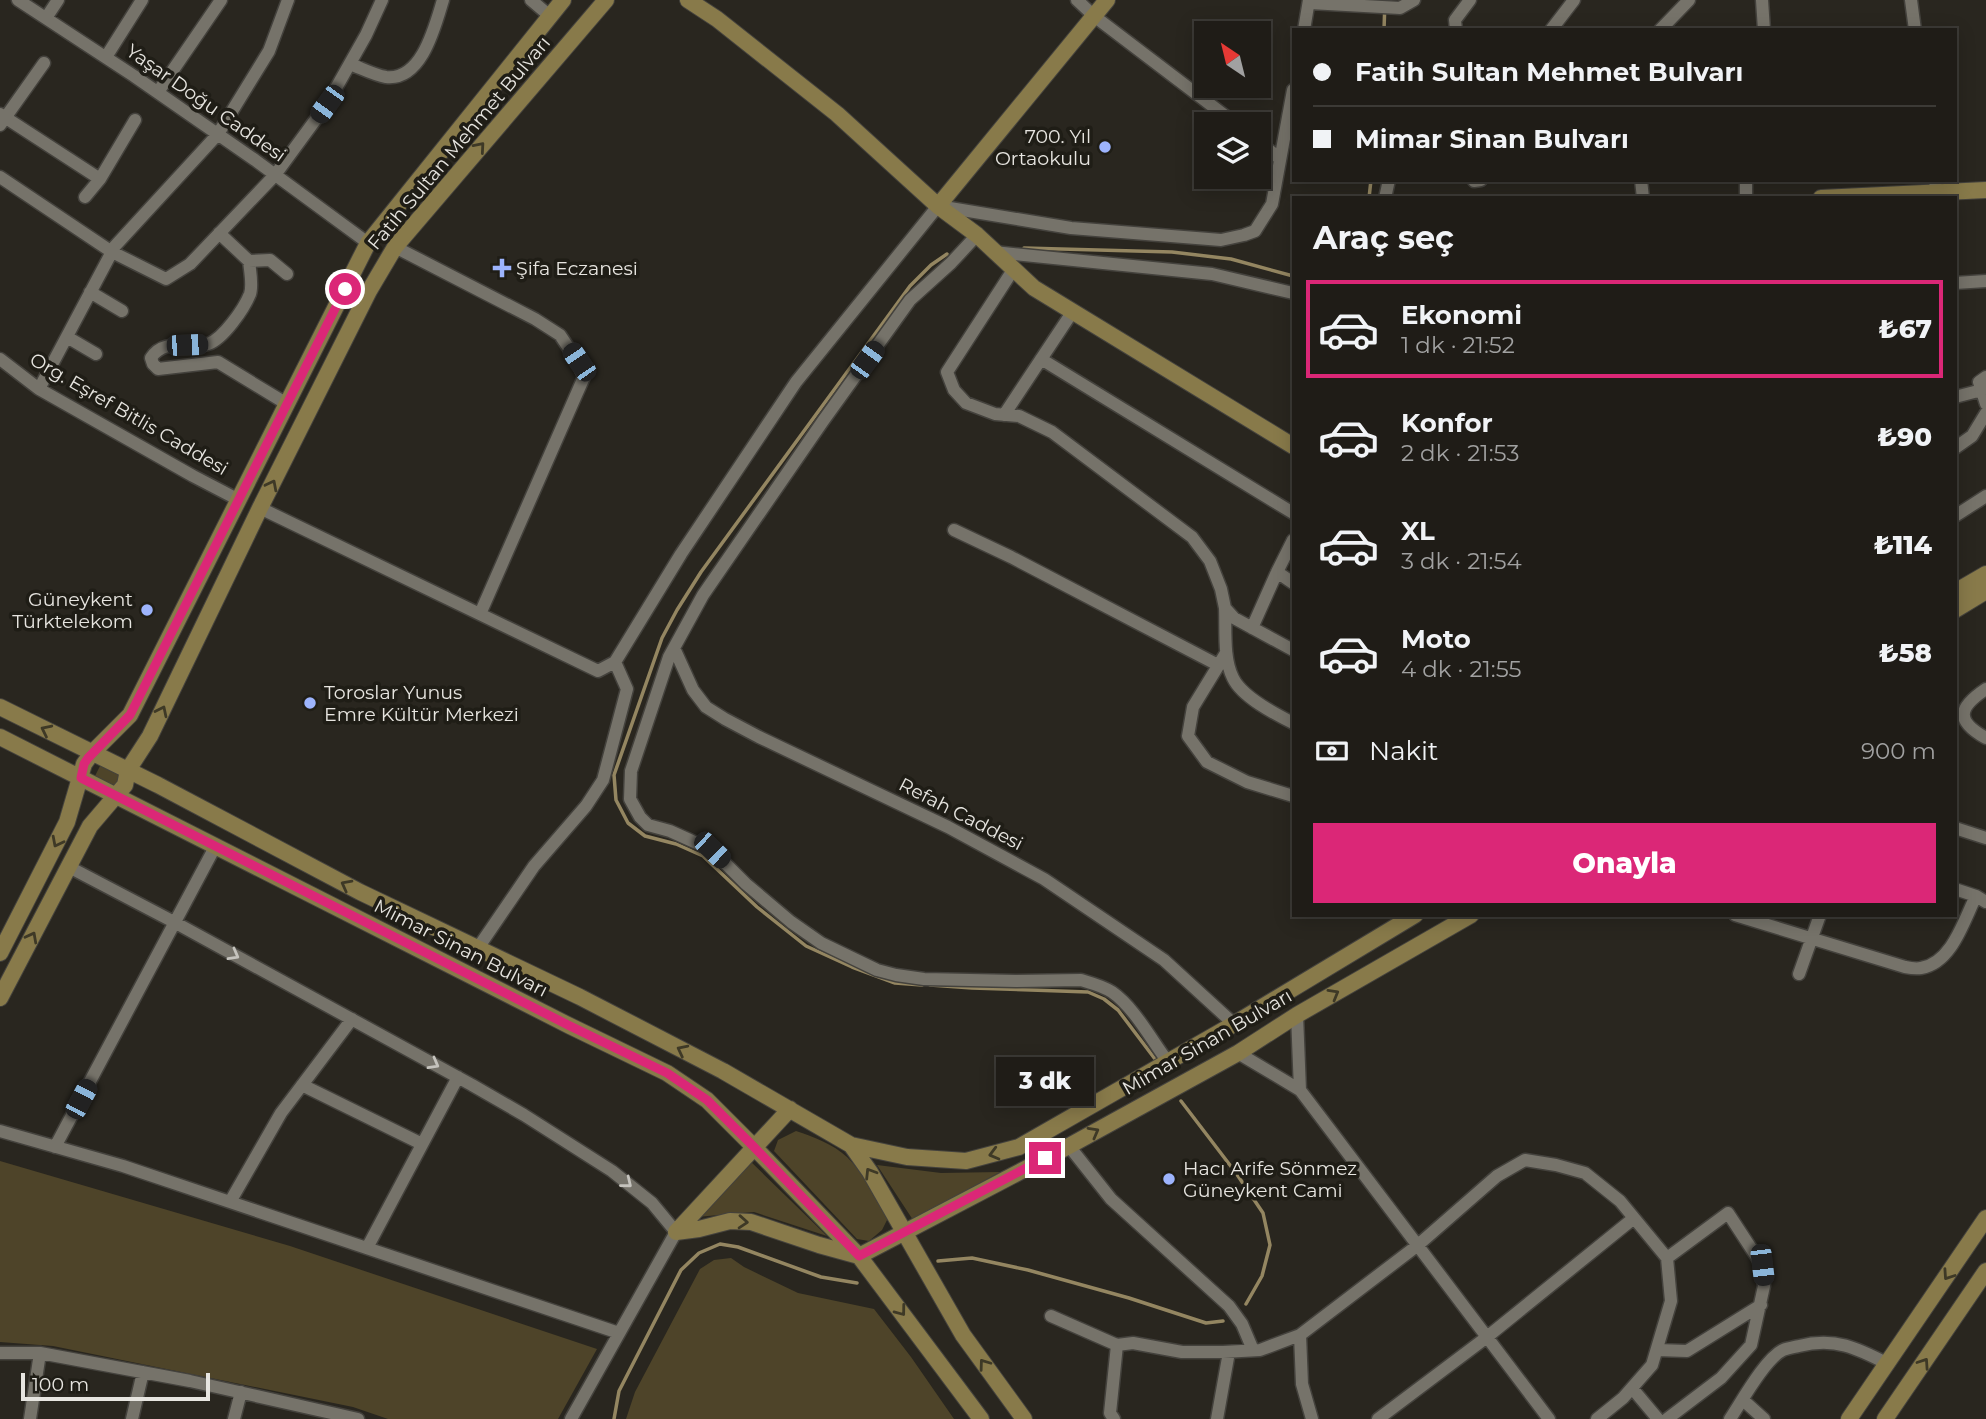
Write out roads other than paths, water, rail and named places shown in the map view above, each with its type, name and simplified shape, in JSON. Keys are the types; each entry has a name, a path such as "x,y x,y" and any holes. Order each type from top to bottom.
{"main road":[{"name":"Fatih Sultan Mehmet Bulvarı","path":"92,753 130,715 368,243 563,0"},
{"name":"Fatih Sultan Mehmet Bulvarı","path":"114,796 125,785 128,770 150,736 260,508 369,291 395,247 607,0"},
{"path":"688,0 717,19 837,114 1034,288 1292,445"},
{"path":"703,0 717,19"},
{"path":"938,206 1107,0"},
{"path":"1850,196 1936,190 1986,190"},
{"path":"1957,591 1986,574"},
{"path":"1957,609 1986,591"},
{"name":"Mimar Sinan Bulvarı","path":"0,707 128,770 360,892 580,997 723,1070 851,1145 907,1157 966,1161 1018,1147 1234,1024 1412,917"},
{"name":"Mimar Sinan Bulvarı","path":"0,737 667,1073 707,1100 859,1256 981,1419"},
{"path":"0,953 67,822 84,764 92,753"},
{"path":"0,998 90,826 114,796"},
{"name":"Mimar Sinan Bulvarı","path":"851,1145 870,1172 904,1232 1069,1146 1238,1053 1297,1014 1467,917"},
{"path":"676,1232 790,1109"},
{"path":"1849,1419 1986,1218"},
{"path":"676,1232 730,1221 751,1222 859,1256 904,1232 963,1335 1024,1419"},
{"path":"1885,1419 1986,1271"}],"street":[{"name":"Yaşar Doğu Caddesi","path":"18,0 158,92 368,243"},
{"path":"46,18 58,0"},
{"path":"106,57 142,0"},
{"path":"158,92 220,0"},
{"path":"39,389 115,246 218,134 269,51 288,0"},
{"path":"0,177 112,252 166,279 190,264 275,175 327,104 366,35 382,0"},
{"path":"350,64 387,77 405,73 419,60 433,34 443,0"},
{"path":"531,0 551,17"},
{"path":"1077,0 1094,16 1220,112"},
{"path":"1304,28 1310,2 1400,8 1414,0"},
{"path":"1456,28 1455,20 1470,0"},
{"path":"1553,28 1574,0"},
{"path":"1662,28 1689,0"},
{"path":"1762,0 1764,28"},
{"path":"1911,0 1915,28"},
{"path":"44,63 2,119 100,179"},
{"path":"260,508 598,671 615,662 681,554 796,382 938,206 1071,228 1221,240 1244,235 1255,231 1272,204 1292,95"},
{"path":"85,197 100,179 135,120"},
{"path":"1271,152 1280,159"},
{"path":"219,233 249,261 250,293 229,329 208,344 166,346 155,352 151,358 153,364 158,369 218,362 287,404"},
{"path":"976,236 910,300 703,595 669,657 631,771 630,799 648,825 670,831 712,850 746,884 821,943 877,970 924,979 1081,980 1111,992 1127,1006 1168,1062"},
{"path":"395,247 535,319 560,335 579,362 584,377 480,614"},
{"path":"994,251 1212,274 1292,293"},
{"path":"249,261 270,260 288,274"},
{"path":"1013,270 947,372 954,390 967,403 995,414 1019,415 1052,432 1192,537 1210,561 1221,589 1225,608 1226,653 1233,678 1244,692 1292,722"},
{"path":"1957,283 1986,281"},
{"path":"90,292 122,311"},
{"path":"1004,415 1073,312"},
{"path":"67,337 96,354"},
{"name":"Org. Eşref Bitlis Caddesi","path":"0,359 39,389 239,500"},
{"path":"1041,359 1292,512"},
{"path":"1957,396 1984,383 1986,404"},
{"path":"1957,446 1972,436 1986,413"},
{"path":"1957,515 1986,496"},
{"path":"954,530 1011,556 1218,665"},
{"path":"1252,628 1292,542"},
{"path":"1277,572 1292,582"},
{"path":"1225,608 1234,618 1292,649"},
{"name":"Refah Caddesi","path":"674,648 694,690 706,707 759,737 948,827 1044,879 1164,960 1234,1024"},
{"path":"1226,653 1193,706 1188,736 1207,762 1247,782 1292,796"},
{"path":"478,948 534,866 586,806 603,780 627,689 615,662"},
{"path":"1986,689 1969,700 1964,709 1964,717 1969,726 1986,738"},
{"path":"1957,829 1986,838"},
{"path":"55,1147 215,847"},
{"path":"69,867 524,1115 612,1171 652,1203 676,1232 571,1419"},
{"path":"1741,917 1905,967 1920,969 1934,964 1948,952 1981,899 1957,891"},
{"path":"1799,974 1818,917"},
{"path":"1297,1014 1300,1090"},
{"path":"230,1202 281,1113 352,1019"},
{"path":"1238,1053 1300,1090 1549,1419"},
{"path":"367,1248 458,1077"},
{"path":"302,1084 422,1144"},
{"path":"0,1131 123,1166 619,1333"},
{"path":"1069,1146 1111,1199 1229,1306 1242,1324 1253,1350"},
{"path":"1051,1315 1117,1345 1133,1343 1182,1352 1260,1350 1300,1335 1418,1245 1497,1176 1525,1160 1585,1173 1620,1201 1667,1258 1671,1301 1653,1365 1597,1419"},
{"path":"1667,1258 1728,1213 1762,1265 1764,1286 1751,1345 1721,1378 1667,1419"},
{"path":"1378,1419 1487,1337 1634,1218"},
{"path":"1657,1350 1687,1351 1760,1305"},
{"path":"1300,1335 1302,1384 1312,1419"},
{"path":"1730,1419 1765,1366 1783,1350 1809,1344 1840,1343 1860,1349 1888,1364"},
{"path":"1114,1419 1110,1413 1117,1345"},
{"path":"1217,1419 1229,1352"},
{"path":"0,1353 40,1353 241,1392 358,1419"},
{"path":"30,1419 40,1353"},
{"path":"132,1419 143,1372"},
{"path":"1632,1388 1658,1419"},
{"path":"234,1419 241,1392"},
{"path":"1743,1400 1764,1419"}],"waterway":[{"path":"1384,28 1385,0"},
{"path":"1369,196 1371,182"},
{"path":"1024,248 1172,252 1231,259 1292,276"},
{"path":"922,985 895,983 806,946 757,907 703,856 676,844 645,836 628,823 616,800 614,775 662,638 701,572 910,286 931,265 947,254"},
{"path":"930,985 1088,992 1104,999 1118,1010 1155,1059"},
{"path":"1181,1101 1263,1213 1270,1245 1262,1276 1246,1304"},
{"path":"614,1419 619,1391 681,1270 699,1253 720,1244 738,1247 821,1277 857,1283"},
{"path":"938,1261 972,1258 1028,1270 1129,1298 1206,1323 1223,1321"}],"place":[{"name":"700. Yıl Ortaokulu","path":"1105,147"},
{"name":"Şifa Eczanesi","path":"502,268"},
{"name":"Güneykent Türktelekom","path":"147,610"},
{"name":"Toroslar Yunus Emre Kültür Merkezi","path":"310,703"},
{"name":"Hacı Arife Sönmez Güneykent Cami","path":"1169,1179"}]}
